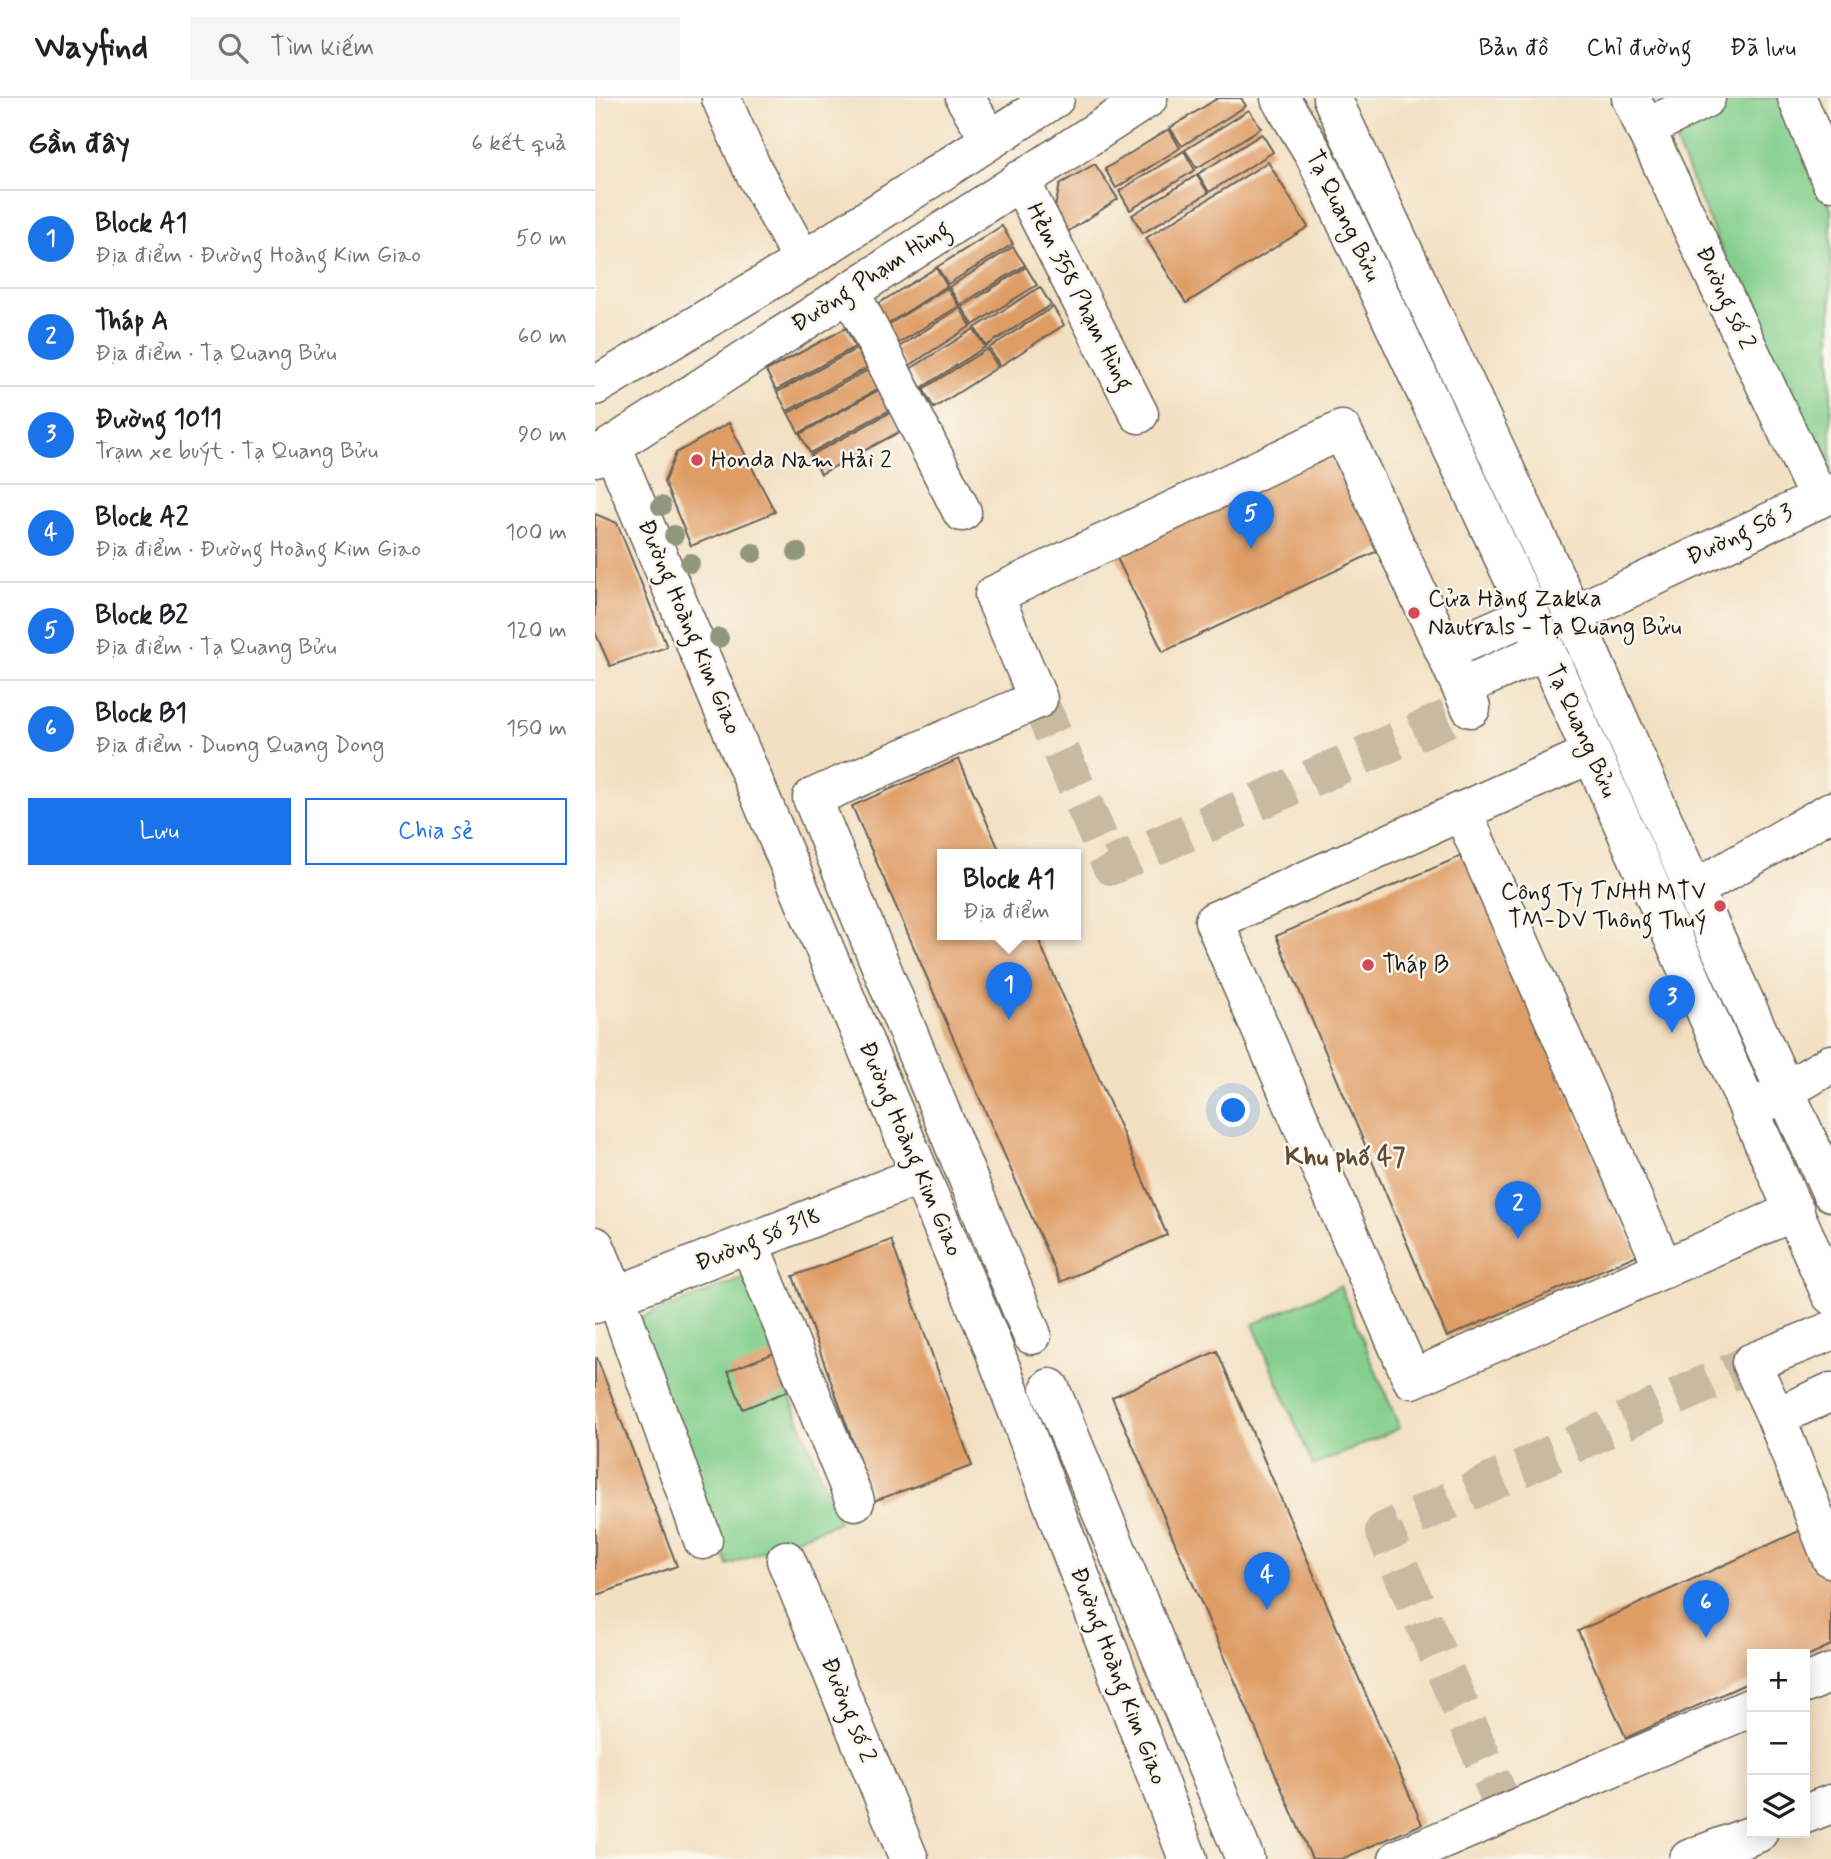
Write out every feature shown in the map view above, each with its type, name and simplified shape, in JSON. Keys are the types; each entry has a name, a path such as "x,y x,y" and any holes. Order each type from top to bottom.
{"street":[{"path":"721,98 751,166 803,261"},
{"path":"965,98 989,139"},
{"name":"Đường Phạm Hùng","path":"595,386 803,261 1055,98"},
{"name":"Đường Phạm Hùng","path":"603,452 1148,98"},
{"name":"Tạ Quang Bửu","path":"1280,98 1314,154 1538,632 1831,1295"},
{"name":"Tạ Quang Bửu","path":"1332,98 1573,615 1693,890 1831,1192"},
{"path":"1638,113 1706,98"},
{"path":"1797,98 1831,181"},
{"name":"Đường số 2","path":"1638,113 1825,496"},
{"name":"Hẻm 358 Phạm Hùng","path":"1020,180 1139,414"},
{"path":"850,291 962,512"},
{"path":"1032,1335 812,798 1038,699 994,595 1342,430 1467,697 1538,632"},
{"name":"Đường Hoàng Kim Giao","path":"603,452 990,1339 1188,1859"},
{"name":"Đường Số 3","path":"1538,632 1825,496"},
{"path":"1446,651 1538,632"},
{"path":"1591,754 1214,921 1412,1379 1795,1211"},
{"path":"1462,811 1664,1269"},
{"path":"1693,890 1831,811"},
{"path":"1749,1112 1831,1064"},
{"name":"Đường số 318","path":"605,1300 920,1175"},
{"path":"749,1243 855,1501"},
{"path":"595,1246 605,1300 703,1540"},
{"path":"1831,1331 1751,1363 1776,1417 1831,1558"},
{"path":"1050,1388 1245,1859"},
{"path":"1776,1417 1831,1392"},
{"name":"Đường số 2","path":"786,1560 909,1859"},
{"path":"1810,1682 1831,1673"},
{"path":"1398,1859 1747,1709"},
{"path":"1810,1812 1831,1804"},
{"path":"1708,1856 1747,1838"}],"green space":[{"path":"1719,98 1783,98 1831,209 1831,491 1826,493 1670,129"},
{"path":"744,1278 839,1522 728,1565 633,1321"},
{"path":"1340,1286 1400,1428 1313,1466 1253,1324"}],"building":[{"path":"1218,98 1241,98 1246,106 1182,146 1170,128"},
{"path":"1249,110 1261,128 1197,168 1185,150"},
{"path":"1169,129 1180,148 1116,188 1105,169"},
{"path":"1262,134 1273,152 1209,192 1198,174"},
{"path":"1184,151 1195,170 1130,210 1119,191"},
{"path":"1268,162 1308,227 1186,303 1146,238"},
{"path":"1095,164 1118,199 1064,234 1053,217 1060,184"},
{"path":"1197,175 1208,193 1143,233 1132,215"},
{"path":"1002,226 1013,244 948,284 937,267"},
{"path":"1013,247 1025,265 960,305 949,287"},
{"path":"1026,267 1037,285 973,325 962,307"},
{"path":"936,268 947,286 883,327 871,308"},
{"path":"1040,287 1051,305 986,346 975,328"},
{"path":"947,288 959,306 894,346 883,328"},
{"path":"1053,307 1064,325 1000,366 989,348"},
{"path":"960,308 971,326 907,367 896,349"},
{"path":"846,328 855,347 776,390 766,371"},
{"path":"974,329 985,347 921,388 910,369"},
{"path":"856,349 867,368 787,411 777,392"},
{"path":"987,349 998,367 934,408 923,389"},
{"path":"868,370 878,389 799,433 788,413"},
{"path":"879,390 890,410 810,453 800,434"},
{"path":"891,412 901,431 821,474 811,455"},
{"path":"729,423 775,512 691,546 664,482 676,453"},
{"path":"1345,441 1388,546 1163,652 1114,552"},
{"path":"595,514 617,523 667,647 610,666 595,632"},
{"path":"959,759 999,849 937,849 937,940 1039,940 1167,1235 1060,1282 852,806"},
{"path":"1466,854 1637,1255 1447,1337 1276,936"},
{"path":"891,1240 972,1466 874,1501 793,1276"},
{"path":"1217,1351 1422,1824 1342,1859 1312,1859 1112,1397"},
{"path":"774,1353 788,1391 743,1409 728,1371"},
{"path":"597,1358 677,1566 595,1596 595,1359"},
{"path":"1808,1527 1831,1580 1831,1645 1810,1655 1810,1649 1747,1649 1747,1683 1626,1738 1578,1631"}],"tunnel":[{"path":"1038,699 1111,866 1471,708"},
{"path":"1506,1812 1384,1531 1751,1363"}],"place":[{"name":"Honda Nam Hải 2","path":"697,460"},
{"name":"Block B2","path":"1251,549"},
{"name":"Cửa Hàng Zakka Nautrals - Tạ Quang Bửu","path":"1414,613"},
{"name":"Công Ty TNHH MTV TM-DV Thông Thuý","path":"1720,906"},
{"name":"Tháp B","path":"1368,965"},
{"name":"Block A1","path":"1009,1020"},
{"name":"Đường 1011","path":"1672,1033"},
{"name":"Tháp A","path":"1518,1239"},
{"name":"Block A2","path":"1267,1610"},
{"name":"Block B1","path":"1706,1638"}],"district":[{"name":"Khu phố 47","path":"1345,1158"}]}
